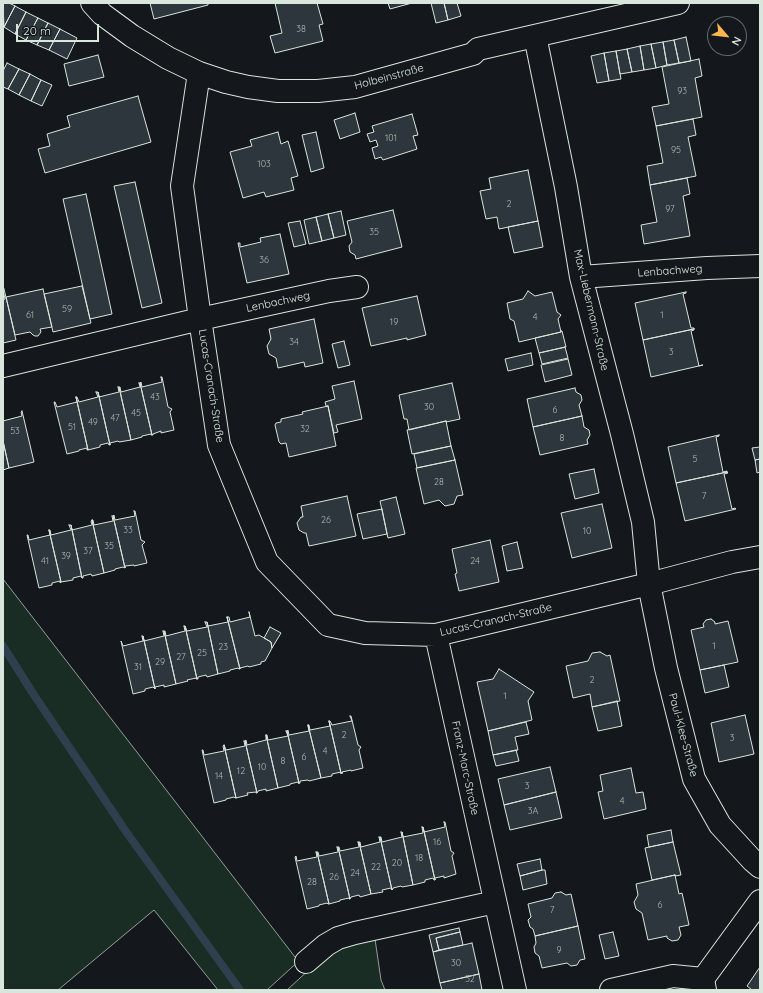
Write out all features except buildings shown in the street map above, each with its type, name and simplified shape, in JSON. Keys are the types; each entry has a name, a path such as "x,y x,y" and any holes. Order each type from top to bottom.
{"street":[{"name":"Holbeinstraße","path":"92,3 102,14 132,36 168,58 199,73 226,82 278,91 355,87 473,54 478,49 678,3"},
{"name":"Max-Liebermann-Straße","path":"535,36 566,186 581,277 622,434 642,522 649,584"},
{"name":"Lucas-Cranach-Straße","path":"199,73 182,186 219,445 267,562 328,625 365,632 436,634 649,584 732,562 760,558"},
{"name":"Lenbachweg","path":"581,277 707,268 760,266"},
{"name":"Lenbachweg","path":"200,319 329,291 357,287"},
{"name":"Lucas-Cranach-Straße","path":"3,366 200,319"},
{"name":"Paul-Klee-Straße","path":"649,584 666,668 694,779 720,825 760,867"},
{"name":"Franz-Marc-Straße","path":"436,634 515,990"},
{"path":"611,990 673,976 704,984 760,901"},
{"path":"306,962 326,946 344,936 495,902"}],"green space":[{"path":"3,579 295,957 301,959 267,990 218,990 154,910 58,990 3,990"},
{"path":"375,939 381,980 385,990 287,990 312,967 347,944"}],"waterway":[{"path":"3,646 34,695 127,833 240,990"}]}
